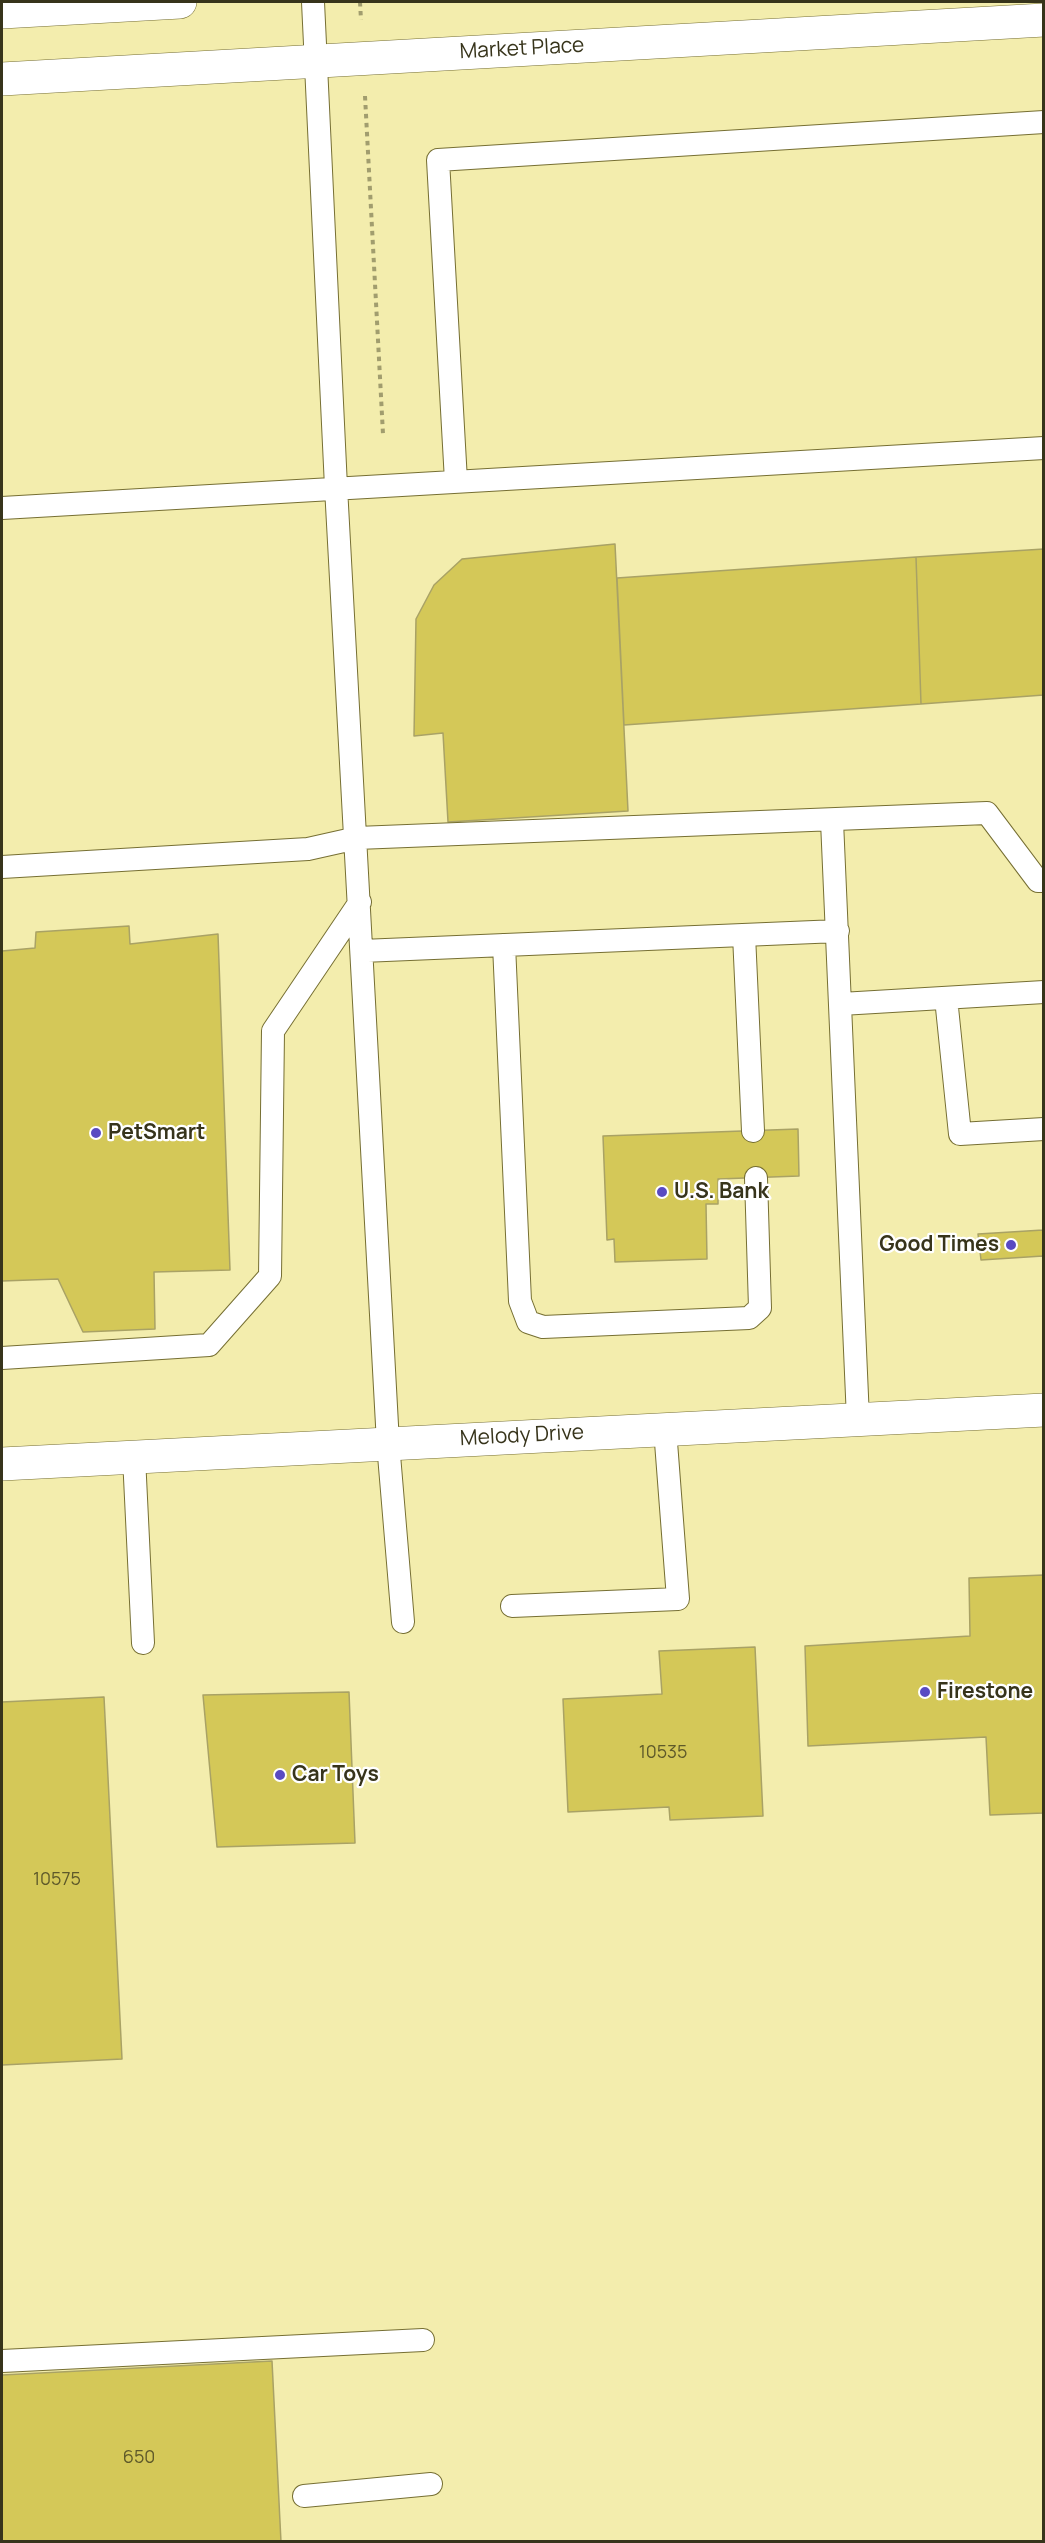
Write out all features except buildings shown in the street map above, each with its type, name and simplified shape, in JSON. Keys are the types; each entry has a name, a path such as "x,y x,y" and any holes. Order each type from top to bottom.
{"street":[{"path":"2,12 180,2"},
{"name":"Market Place","path":"2,79 1044,20"},
{"name":"Melody Drive","path":"2,1464 1044,1410"}],"lane":[{"path":"313,2 336,487 357,838 388,1443 403,1622"},
{"path":"456,481 438,160 1044,122"},
{"path":"2,508 1044,448"},
{"path":"2,867 308,849 357,838 987,813 1038,881 1044,880"},
{"path":"832,820 858,1419"},
{"path":"2,1358 209,1345 270,1276 273,1031 360,902"},
{"path":"363,951 838,931"},
{"path":"744,935 753,1131"},
{"path":"504,945 520,1301 528,1322 543,1327 749,1318 760,1308 756,1178"},
{"path":"841,1004 1044,992"},
{"path":"946,998 960,1134 1044,1129"},
{"path":"512,1606 678,1599 665,1429"},
{"path":"134,1457 142,1643"},
{"path":"2,2361 423,2340"},
{"path":"304,2496 431,2484"}],"path":[{"path":"360,2 383,434"}],"place":[{"name":"PetSmart","path":"96,1133"},
{"name":"U.S. Bank","path":"662,1192"},
{"name":"Good Times","path":"1011,1245"},
{"name":"Firestone","path":"925,1692"},
{"name":"Car Toys","path":"280,1775"}]}
